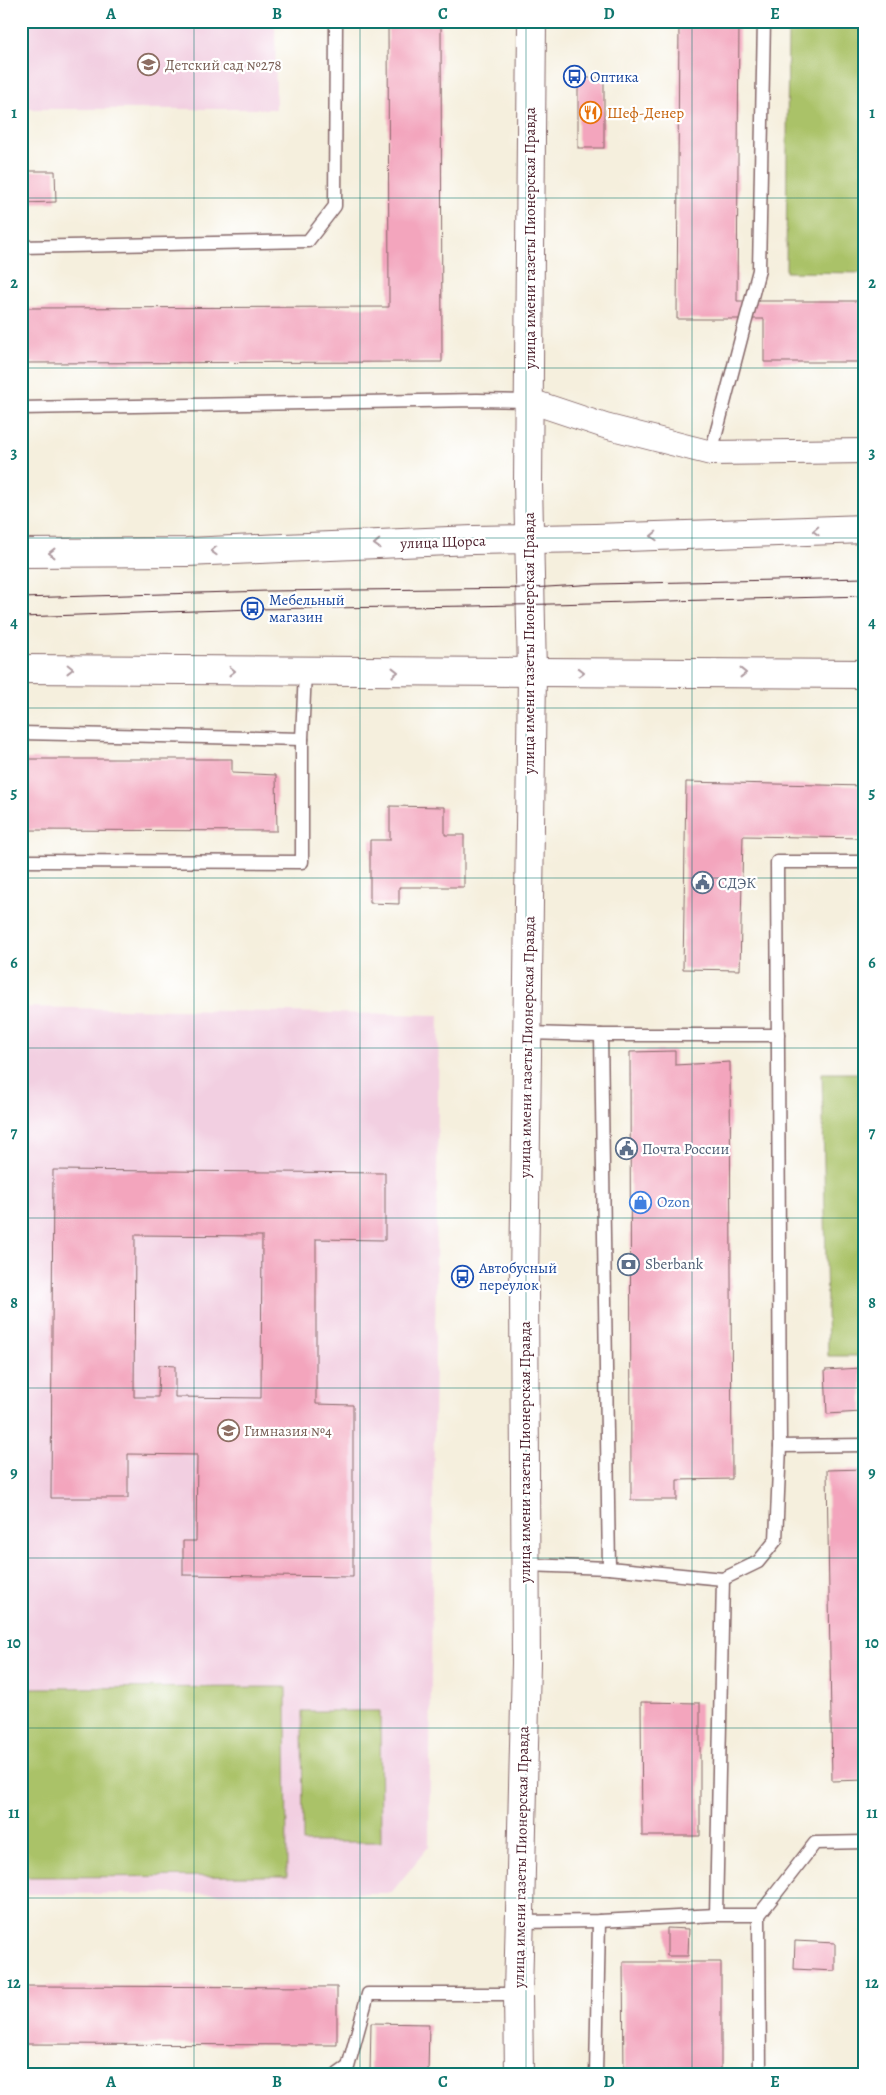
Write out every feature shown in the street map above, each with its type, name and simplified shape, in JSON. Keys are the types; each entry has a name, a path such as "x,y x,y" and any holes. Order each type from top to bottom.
{"street":[{"name":"улица имени газеты Пионерская Правда","path":"519,2074 518,1994 526,1663 524,1284 532,673 528,480 532,21"},
{"path":"530,401 605,426 711,453 865,451"},
{"name":"улица Щорса","path":"21,553 187,552 473,540 530,540 865,529"},
{"path":"21,669 865,674"}],"lane":[{"path":"21,247 308,241 335,206 336,21"},
{"path":"711,453 758,270 764,21"},
{"path":"21,408 477,400 530,401"},
{"path":"21,861 302,862 302,739 305,671"},
{"path":"21,733 302,739"},
{"path":"526,1565 609,1568 723,1579 758,1562 776,1540 780,1446 777,862 865,862"},
{"path":"527,1033 601,1036 778,1035"},
{"path":"601,1036 609,1568"},
{"path":"780,1446 865,1445"},
{"path":"716,1915 723,1579"},
{"path":"760,2074 759,1915 815,1842 865,1842"},
{"path":"520,1922 759,1915"},
{"path":"596,2074 599,1921"},
{"path":"338,2074 348,2067 368,1994 518,1994"}],"shaded area":[{"name":"Детский сад №278","path":"21,21 275,21 276,109 21,109"},
{"name":"Гимназия №4","path":"21,1007 439,1015 429,1846 391,1893 21,1894"}],"green space":[{"path":"788,21 865,21 865,273 786,272"},
{"path":"822,1073 865,1073 865,1356 828,1356"},
{"path":"286,1687 287,1876 21,1877 21,1688"},
{"path":"302,1711 380,1711 381,1842 303,1842"}],"building":[{"path":"388,21 441,21 442,362 21,363 21,308 389,307"},
{"path":"679,21 739,21 737,301 865,301 865,362 764,362 764,319 677,319"},
{"name":"Шеф-Денер","path":"578,78 604,78 604,148 578,148"},
{"path":"21,171 55,171 56,202 21,203"},
{"path":"21,759 232,759 232,773 276,775 277,831 21,830"},
{"path":"686,782 865,786 865,838 743,836 740,970 683,969"},
{"path":"390,806 445,807 445,835 464,835 464,887 399,887 399,904 370,903 370,840 390,840"},
{"path":"675,1051 675,1065 730,1062 732,1479 677,1480 677,1500 631,1500 630,1052"},
{"path":"53,1170 385,1173 385,1240 316,1239 316,1404 353,1405 353,1577 183,1575 183,1541 196,1541 197,1455 128,1454 128,1498 51,1498","holes":["135,1235 262,1236 261,1398 175,1397 175,1366 159,1365 158,1397 134,1397"]},
{"path":"861,1368 862,1412 827,1414 825,1370"},
{"path":"865,1469 865,1780 832,1781 827,1470"},
{"path":"641,1702 700,1703 700,1836 642,1836"},
{"path":"667,1928 689,1929 688,1956 667,1956"},
{"path":"795,1941 835,1943 835,1971 794,1969"},
{"path":"623,1962 721,1962 721,2074 624,2074"},
{"path":"21,1986 337,1987 337,2045 21,2044"},
{"path":"371,2023 429,2024 428,2074 370,2074"}],"tram line":[{"path":"21,598 268,591 531,588 597,584 865,578"},
{"path":"21,617 253,609 473,606 865,596"}],"place":[{"name":"Детский сад №278","path":"149,65"},
{"name":"Оптика","path":"574,77"},
{"name":"Шеф-Денер","path":"591,113"},
{"name":"Мебельный магазин","path":"253,609"},
{"name":"СДЭК","path":"702,883"},
{"name":"Почта России","path":"626,1149"},
{"name":"Ozon","path":"641,1202"},
{"name":"Sberbank","path":"629,1264"},
{"name":"Автобусный переулок","path":"463,1277"},
{"name":"Гимназия №4","path":"228,1431"}]}
